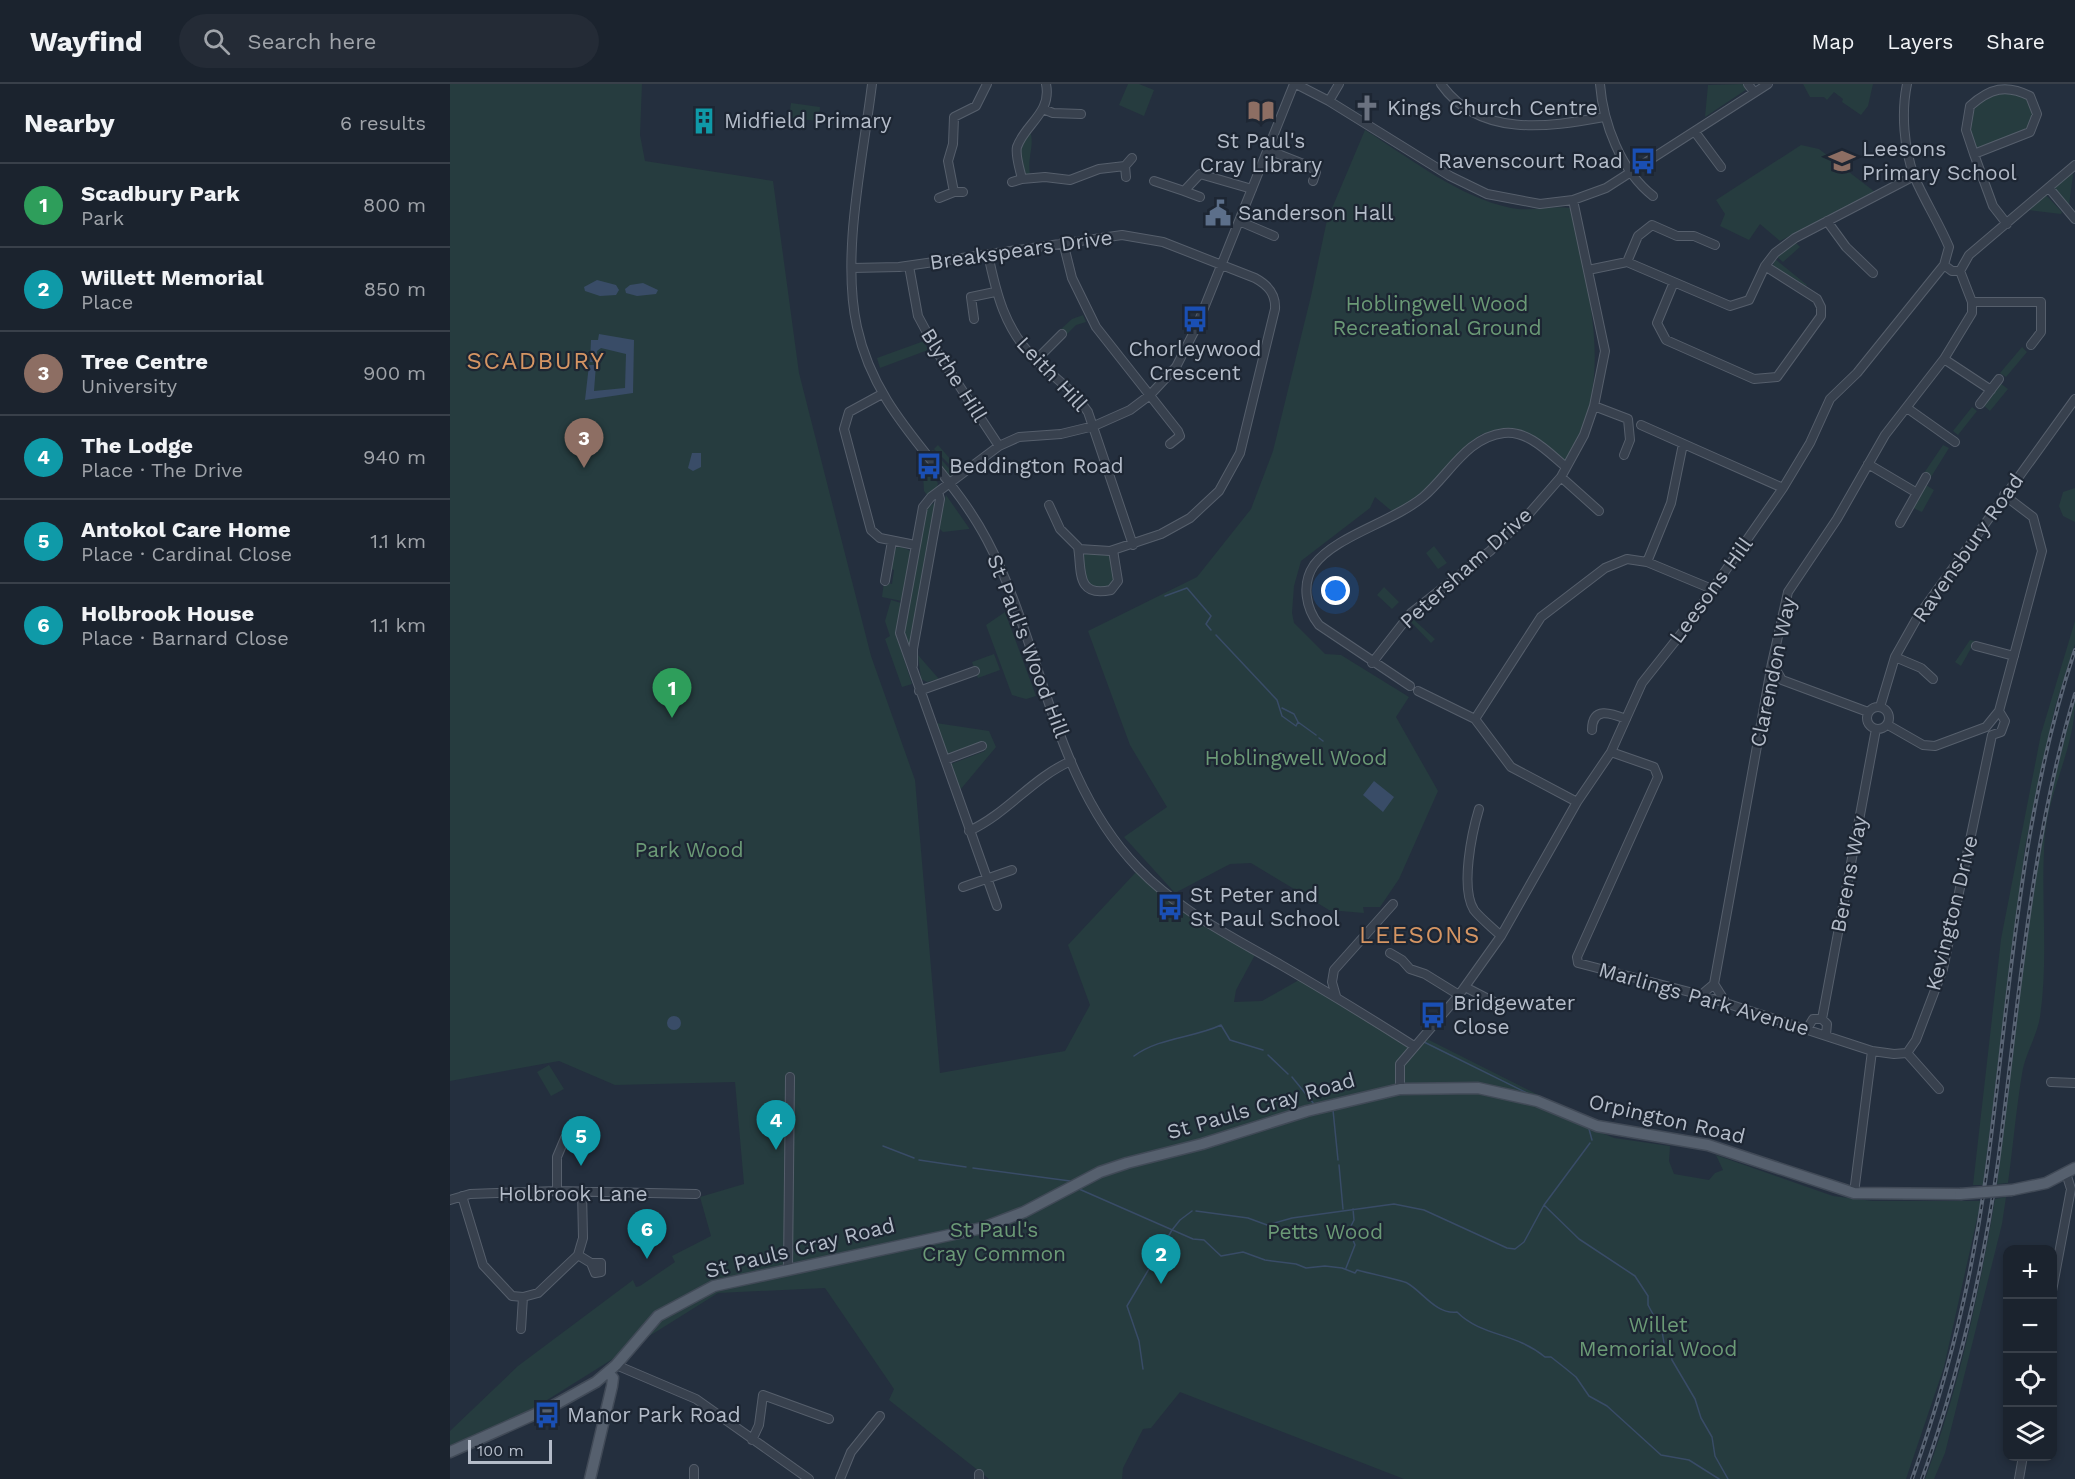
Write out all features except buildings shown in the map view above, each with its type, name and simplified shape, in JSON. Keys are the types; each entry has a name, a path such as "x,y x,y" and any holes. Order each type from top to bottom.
{"main road":[{"name":"Orpington Road","path":"1400,1089 1478,1088 1527,1099 1596,1126 1708,1145 1854,1193 1960,1194 2012,1190 2046,1182 2070,1170"},
{"name":"St Pauls Cray Road","path":"450,1452 551,1407 608,1373 658,1316 676,1304 714,1286 982,1227 1017,1215 1100,1172 1127,1163 1202,1144 1307,1111 1400,1089"},
{"path":"590,1479 612,1386 613,1378 608,1373"}],"street":[{"name":"St Paul's Wood Hill","path":"872,84 852,268 858,330 882,394 906,431 950,484 987,540 1002,573 1071,761 1108,832 1150,880 1204,921 1335,996 1414,1046"},
{"path":"954,192 948,161 953,144 954,117 976,106 987,84"},
{"path":"1022,179 1016,149 1023,135 1035,123 1043,109 1046,84"},
{"path":"997,906 900,633 922,507 938,492 999,447 1019,437 1061,434 1094,426 1130,410 1150,395 1185,354 1295,84 1329,101 1450,176 1487,194 1540,204 1573,200 1606,188 1768,84"},
{"path":"1329,101 1339,84"},
{"path":"1441,84 1452,98 1468,111 1500,124 1556,125 1604,117"},
{"path":"1600,84 1604,117 1632,173 1642,188 1653,196"},
{"path":"1748,84 1754,92"},
{"path":"1907,84 1905,135 1914,176 1950,248 1944,265 1952,271 1960,270"},
{"path":"1974,154 2030,132 2037,114 2030,96 2020,90 1999,88 1982,96 1970,106 1966,130 1974,154 1992,206 2007,224"},
{"path":"1043,109 1053,113 1081,114"},
{"path":"1695,132 1721,166"},
{"path":"1268,150 1311,167 1316,172 1313,181"},
{"path":"1012,182 1045,177 1070,180 1100,169 1125,166 1132,158"},
{"path":"1960,270 1969,255 2075,165"},
{"path":"1125,166 1126,177"},
{"path":"1184,191 1200,174 1252,189"},
{"path":"1588,270 1627,262 1730,306 1749,300 1765,266 1775,253 1795,238 1914,176"},
{"path":"1154,182 1200,197"},
{"path":"2049,188 2075,219"},
{"path":"939,198 954,192 963,192"},
{"name":"Petersham Drive","path":"1372,663 1411,613 1505,538 1561,477 1584,435 1594,406 1605,351 1573,200"},
{"path":"1239,221 1270,232"},
{"path":"1827,221 1846,247 1873,273"},
{"path":"1627,262 1638,236 1652,225 1677,236 1694,236 1714,245"},
{"name":"Breakspears Drive","path":"852,268 909,266 1110,236 1141,237 1163,242 1221,266"},
{"path":"1064,242 1072,278 1087,313 1103,340 1178,431 1180,436 1170,444"},
{"name":"Leith Hill","path":"988,254 995,292 1012,331 1036,360 1078,396 1094,426 1133,544"},
{"name":"Leesons Hill","path":"1400,1089 1400,1064 1459,995 1501,936 1577,802 1611,752 1642,683 1783,488 1810,443 1830,399 1857,373 1944,265"},
{"name":"Blythe Hill","path":"909,266 918,316 939,355 999,447"},
{"path":"1049,504 1060,529 1079,549 1113,550 1175,527 1204,507 1227,479 1241,448 1276,304 1271,290 1263,282 1221,266"},
{"path":"1674,282 1657,323 1666,340 1754,379 1777,377 1821,316 1821,307 1817,298 1765,266"},
{"path":"1960,270 1972,302 2041,302 2041,332 2031,345"},
{"path":"974,319 971,297 995,292"},
{"name":"Clarendon Way","path":"1714,984 1772,663 1788,592 1838,519 1885,435 1944,359 1972,313 1972,302"},
{"path":"1036,360 1062,334"},
{"path":"1944,359 1991,390"},
{"path":"1980,404 1999,379"},
{"path":"882,394 849,412 844,426 869,527 878,537 915,545"},
{"name":"Ravensbury Road","path":"1880,707 1895,657 1917,618 2075,399"},
{"path":"1594,406 1628,419 1630,440 1624,455"},
{"path":"1906,408 1954,442"},
{"path":"1641,425 1783,488"},
{"path":"1566,467 1529,438 1505,433 1480,439 1422,498 1395,516 1332,549 1314,565 1306,587 1312,617 1325,631 1414,689 1475,719 1511,767 1577,802"},
{"path":"1647,562 1671,504 1683,444"},
{"path":"1868,465 1917,493"},
{"path":"1561,477 1599,511"},
{"path":"1900,523 1926,477"},
{"path":"914,674 913,649 940,499 938,492"},
{"name":"Kevington Drive","path":"1907,1053 1916,1040 1943,969 1992,735 2001,732 2005,721 1999,711 2042,551 2034,517 2004,495"},
{"path":"885,581 892,541"},
{"path":"1079,549 1078,563 1083,581 1096,592 1111,590 1118,581 1113,550"},
{"path":"1475,719 1540,617 1605,568 1627,559 1647,562 1712,589"},
{"path":"1976,646 2014,656"},
{"path":"1895,657 1921,668 1933,679"},
{"path":"1772,663 1782,680 1869,712 1880,707 1889,714 1888,725"},
{"path":"919,691 975,671"},
{"path":"1767,691 1782,680"},
{"path":"1592,730 1592,721 1597,714 1605,711 1626,719"},
{"path":"1869,712 1868,723 1876,729 1888,725 1923,746 1935,746 1986,727 1999,711"},
{"path":"1986,727 1992,735"},
{"name":"Berens Way","path":"1826,1035 1827,1024 1822,1019 1876,729"},
{"path":"945,760 982,746"},
{"name":"Marlings Park Avenue","path":"1611,752 1654,767 1658,777 1577,957 1578,963 1701,995 1872,1051"},
{"path":"969,831 1000,814 1046,774 1071,761"},
{"path":"1479,809 1472,830 1467,876 1473,909 1501,936"},
{"path":"963,887 1011,870"},
{"path":"1335,996 1332,982 1334,970 1393,904"},
{"path":"1390,953 1402,960 1410,969 1425,974 1459,995"},
{"path":"1701,995 1714,984 1726,1003"},
{"path":"1465,987 1500,1005"},
{"path":"1808,1029 1813,1019 1822,1019"},
{"path":"1854,1193 1872,1051 1907,1053 1939,1089"},
{"path":"788,1269 790,1077"},
{"path":"2051,1082 2075,1083"},
{"path":"557,1191 557,1156 565,1138"},
{"path":"2057,1264 2071,1189 2070,1170"},
{"name":"Holbrook Lane","path":"450,1200 462,1196 557,1191 696,1194"},
{"path":"462,1196 483,1265 512,1296 522,1297 538,1293 578,1255 583,1238 582,1191"},
{"path":"578,1255 591,1263"},
{"path":"522,1297 522,1329"},
{"path":"616,1365 696,1399 809,1479"},
{"path":"752,1440 759,1425 763,1395 829,1419"},
{"path":"840,1479 851,1452 880,1416"},
{"path":"2019,1479 2022,1461"},
{"path":"694,1469 694,1479"}],"green space":[{"path":"450,84 642,84 640,135 645,161 773,181 799,373 871,656 915,780 940,1073 1065,1051 1090,1005 1068,945 1137,871 1256,953 1236,990 1234,1002 1262,1001 1299,980 1416,1047 1425,1038 1564,1108 1562,1116 1614,1138 1670,1146 1669,1161 1674,1174 1709,1180 1715,1173 1723,1170 1716,1155 1833,1196 1873,1201 1981,1201 1944,1367 1906,1479 1404,1479 1180,1392 1151,1428 1143,1429 1123,1468 1122,1479 989,1479 889,1400 894,1389 825,1288 718,1293 536,1407 533,1412 450,1451 450,1431 518,1366 633,1280 636,1287 640,1286 675,1262 672,1256 711,1236 700,1197 744,1184 735,1082 615,1085 559,1061 450,1081"},
{"path":"1128,84 1139,84 1154,90 1144,116 1119,105"},
{"path":"1743,84 1747,89 1705,117 1708,85"},
{"path":"1803,84 1873,84 1868,106 1861,115 1842,102 1843,99 1834,92 1827,100 1824,97 1810,97"},
{"path":"2002,91 2025,97 2032,105 2032,120 2026,129 2017,135 1978,149 1975,148 1970,127 1973,112 1983,101"},
{"path":"791,103 820,107 819,121 789,118"},
{"path":"1030,130 1032,141 1030,175 1026,175 1019,149"},
{"path":"1365,130 1453,186 1491,203 1518,209 1570,208 1594,330 1594,380 1590,404 1565,464 1507,429 1482,434 1469,443 1450,468 1422,494 1394,513 1375,497 1370,508 1301,561 1294,586 1292,613 1294,623 1325,654 1341,655 1409,697 1396,717 1438,791 1399,879 1380,907 1363,907 1364,913 1329,910 1251,863 1230,864 1175,893 1124,837 1167,807 1130,745 1088,631 1197,577 1251,509 1273,451 1327,220"},
{"path":"1801,145 1819,149 1875,192 1780,241 1760,224 1749,240 1720,226 1725,214 1716,200"},
{"path":"2071,172 2073,175 2069,205 2054,188"},
{"path":"2046,195 2062,212 2061,214 2029,210"},
{"path":"1796,243 1800,247 1783,262 1777,257"},
{"path":"1775,259 1807,285 1773,266"},
{"path":"1083,315 1086,322 1076,325 1066,335 1061,329 1072,319"},
{"path":"924,341 928,350 880,368 877,358"},
{"path":"2022,347 2027,352 2006,377 2000,373"},
{"path":"2000,383 2008,389 1990,411 1982,404"},
{"path":"1972,407 1977,411 1958,435 1953,431"},
{"path":"938,445 960,470 957,472 934,449"},
{"path":"1943,445 1949,448 1931,477 1924,473"},
{"path":"933,450 954,474 950,478 929,454"},
{"path":"928,472 938,483 937,487 927,495 924,491 923,475"},
{"path":"1926,485 1934,490 1922,512 1913,508"},
{"path":"2075,488 2075,522 2063,516 2059,506 2063,492"},
{"path":"946,495 969,529 943,532 939,528"},
{"path":"938,500 910,658 902,633 926,509"},
{"path":"899,546 911,551 902,601 882,597 884,582 892,584 894,570 890,569 893,550"},
{"path":"1434,546 1447,563 1438,569 1426,553"},
{"path":"1083,552 1111,555 1117,580 1108,589 1088,586 1080,560"},
{"path":"1384,587 1399,602 1392,609 1377,595"},
{"path":"891,600 901,603 896,635 912,684 902,687 885,639 890,636 885,621"},
{"path":"1005,612 1036,696 1026,699 1012,695 986,625"},
{"path":"1412,618 1435,639 1431,643 1410,621"},
{"path":"2075,621 2075,644 2055,707 2025,847 1983,1185 1973,1185 2001,939 2041,734"},
{"path":"1970,640 1975,641 1961,666 1955,662"},
{"path":"994,654 1000,670 978,678 972,662"},
{"path":"918,655 939,679 927,682 921,679"},
{"path":"2075,701 2071,734 2045,834 2044,971 2040,1017 2022,1074 2008,1183 1997,1184 2018,1001 2035,880 2059,760"},
{"path":"936,723 989,731 996,747 960,790 951,764 985,751 982,742 946,754"},
{"path":"549,1065 564,1089 551,1096 537,1072"},
{"path":"2006,1197 2002,1224 1945,1453 1934,1479 1925,1479 1948,1411 1967,1341 1995,1199"}],"water":[{"path":"597,280 616,285 619,290 616,295 600,296 585,291 584,287"},
{"path":"643,283 658,290 656,294 637,296 626,293 625,289 630,285"},
{"path":"599,334 634,340 633,393 585,400 589,365 596,365 594,391 625,388 626,354 601,348 597,351 596,362 590,362 591,340 598,340"},
{"path":"692,453 701,453 701,467 693,471 688,468"},
{"path":"1374,781 1394,797 1383,812 1363,795"},
{"path":"671,1016 677,1016 681,1023 677,1030 671,1030 667,1026 667,1020"}],"waterway":[{"path":"1165,596 1187,588 1211,616 1206,624 1211,630"},
{"path":"1216,635 1277,700 1282,716 1296,726 1298,722"},
{"path":"1282,708 1294,714 1298,722 1316,735"},
{"path":"1319,738 1323,741"},
{"path":"1134,1056 1166,1041 1200,1033 1221,1025 1230,1040 1263,1050"},
{"path":"1424,1042 1531,1095"},
{"path":"1268,1055 1288,1074"},
{"path":"1292,1077 1314,1104"},
{"path":"1333,1110 1338,1160"},
{"path":"1589,1129 1592,1140"},
{"path":"1196,1211 1248,1218 1267,1225 1292,1218 1394,1204 1424,1210 1507,1248 1515,1249 1524,1242 1544,1205 1590,1143"},
{"path":"883,1146 914,1158"},
{"path":"919,1160 966,1167"},
{"path":"1339,1165 1343,1209"},
{"path":"973,1168 1070,1181"},
{"path":"1079,1189 1193,1239 1204,1240 1221,1256 1243,1252 1265,1260 1296,1264 1306,1268 1325,1266 1342,1268 1355,1273 1357,1270 1407,1283 1442,1310 1457,1312 1477,1326 1522,1343 1545,1357 1551,1357 1576,1377 1589,1396 1607,1406 1661,1455 1689,1460 1719,1479"},
{"path":"1544,1205 1579,1239 1635,1276 1648,1296 1648,1305 1662,1331 1665,1349 1671,1353 1672,1360 1695,1399 1701,1418 1712,1437 1715,1456 1728,1479"},
{"path":"1346,1268 1355,1245 1349,1230 1354,1220 1353,1209"},
{"path":"1143,1369 1139,1341 1127,1306 1172,1230 1192,1211"}],"railway":[{"path":"1912,1479 1947,1367 1966,1291 1986,1176 2028,845 2040,779 2075,650"},
{"path":"1922,1479 1958,1362 1985,1243 1998,1162 2019,985 2036,868 2059,752 2075,694"}],"place":[{"name":"Kings Church Centre","path":"1367,108"},
{"name":"St Paul's Cray Library","path":"1261,111"},
{"name":"Midfield Primary","path":"704,121"},
{"name":"Ravenscourt Road","path":"1643,161"},
{"name":"Leesons Primary School","path":"1842,161"},
{"name":"Sanderson Hall","path":"1218,213"},
{"name":"Chorleywood Crescent","path":"1195,319"},
{"name":"Beddington Road","path":"929,466"},
{"name":"Tree Centre","path":"584,468"},
{"name":"Scadbury Park","path":"672,718"},
{"name":"St Peter and St Paul School","path":"1170,907"},
{"name":"Bridgewater Close","path":"1433,1015"},
{"name":"The Lodge","path":"776,1150"},
{"name":"Antokol Care Home","path":"581,1166"},
{"name":"Holbrook House","path":"647,1259"},
{"name":"Willett Memorial","path":"1161,1284"},
{"name":"Manor Park Road","path":"547,1415"}],"district":[{"name":"SCADBURY","path":"536,361"},
{"name":"LEESONS","path":"1420,935"}],"park label":[{"name":"Hoblingwell Wood Recreational Ground","path":"1437,316"},
{"name":"Hoblingwell Wood","path":"1296,758"},
{"name":"Park Wood","path":"689,850"},
{"name":"Petts Wood","path":"1325,1232"},
{"name":"St Paul's Cray Common","path":"994,1242"},
{"name":"Willet Memorial Wood","path":"1658,1337"}]}
